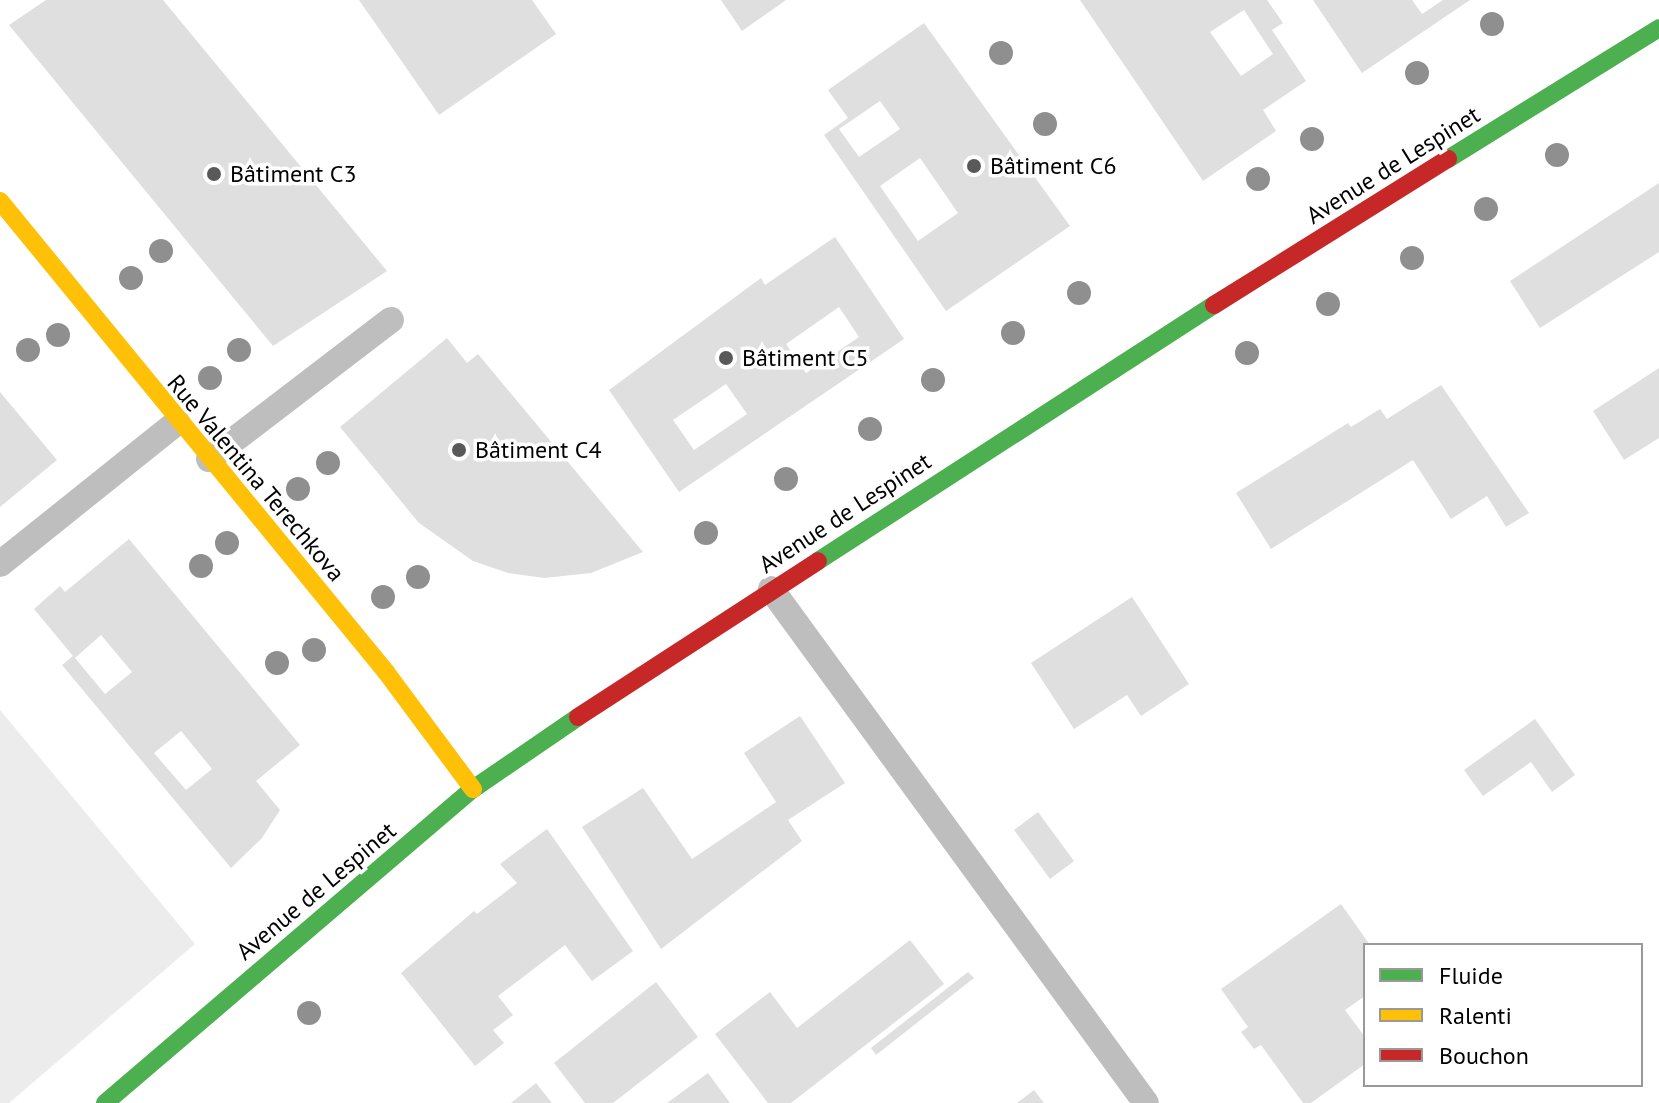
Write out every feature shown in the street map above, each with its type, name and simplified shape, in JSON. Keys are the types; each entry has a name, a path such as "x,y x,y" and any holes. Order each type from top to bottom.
{"street":[{"name":"Avenue de Lespinet","path":"105,1103 473,789 771,589 1206,309 1659,28"},
{"name":"Rue Valentina Terechkova","path":"0,201 177,422 386,672 473,789"}],"lane":[{"path":"209,459 391,320"},
{"path":"0,564 177,422"},
{"path":"771,589 1146,1103"}],"shaded area":[{"path":"0,710 195,944 9,1103 0,1103"}],"building":[{"name":"Bâtiment C3","path":"46,0 163,0 387,271 273,346 9,25"},
{"path":"359,0 532,0 556,34 439,115"},
{"path":"721,0 786,0 742,31"},
{"path":"1080,0 1267,0 1283,23 1272,30 1306,81 1263,110 1276,131 1203,181","holes":["1244,10 1273,54 1241,76 1210,32"]},
{"path":"1313,0 1412,0 1422,14 1443,0 1470,0 1362,73"},
{"name":"Bâtiment C6","path":"924,23 1070,226 946,311 824,135 848,118 828,90","holes":["880,101 900,129 859,157 839,129","920,158 958,213 918,241 880,186"]},
{"path":"1659,183 1659,252 1540,328 1510,281"},
{"name":"Bâtiment C5","path":"835,237 904,339 679,492 609,390 761,278 765,285","holes":["839,307 859,337 806,373 786,344","726,384 747,414 694,450 673,420"]},
{"name":"Bâtiment C4","path":"447,338 467,363 478,354 643,552 591,573 544,578 508,573 473,561 419,523 340,427"},
{"path":"1659,368 1659,438 1624,460 1593,411"},
{"path":"1441,385 1529,513 1506,527 1487,496 1451,519 1413,460 1271,549 1236,493 1348,423 1351,427 1380,409 1387,419"},
{"path":"0,392 57,460 0,507"},
{"path":"129,539 300,745 256,781 280,810 262,838 231,868 62,665 73,656 34,609 60,586 65,592","holes":["101,635 132,672 105,694 75,658","181,731 212,769 186,790 154,753"]},
{"path":"1132,597 1189,684 1141,716 1127,695 1074,729 1031,663"},
{"path":"800,716 845,783 788,820 802,841 661,949 582,827 643,788 692,859 776,802 744,753"},
{"path":"1535,719 1575,775 1552,792 1531,762 1483,796 1464,770"},
{"path":"1038,812 1074,861 1050,879 1014,830"},
{"path":"547,829 633,951 592,981 565,945 498,996 513,1015 493,1030 504,1043 475,1066 401,973 474,911 477,914 517,883 500,864"},
{"path":"1341,904 1369,943 1363,943 1363,997 1345,1010 1363,1034 1363,1065 1311,1103 1303,1103 1261,1045 1254,1049 1241,1032 1248,1027 1221,989"},
{"path":"910,940 944,984 791,1103 768,1103 715,1034 770,992 797,1028"},
{"path":"968,972 974,978 876,1055 871,1048"},
{"path":"656,982 698,1037 613,1103 585,1103 554,1063"},
{"path":"708,1073 730,1103 667,1103"},
{"path":"536,1083 552,1103 511,1103"},
{"path":"1034,1090 1044,1103 1017,1103"}],"traffic: fast":[{"path":"1448,159 1659,28"},
{"path":"818,561 1214,305"},
{"path":"105,1103 473,789 578,717"}],"traffic: slow":[{"path":"0,201 386,672 473,789"}],"traffic: jam":[{"path":"1214,305 1448,159"},
{"path":"578,717 818,561"}],"place":[{"name":"Bâtiment C6","path":"974,166"},
{"name":"Bâtiment C3","path":"214,174"},
{"name":"Bâtiment C5","path":"726,358"},
{"name":"Bâtiment C4","path":"459,450"}]}
